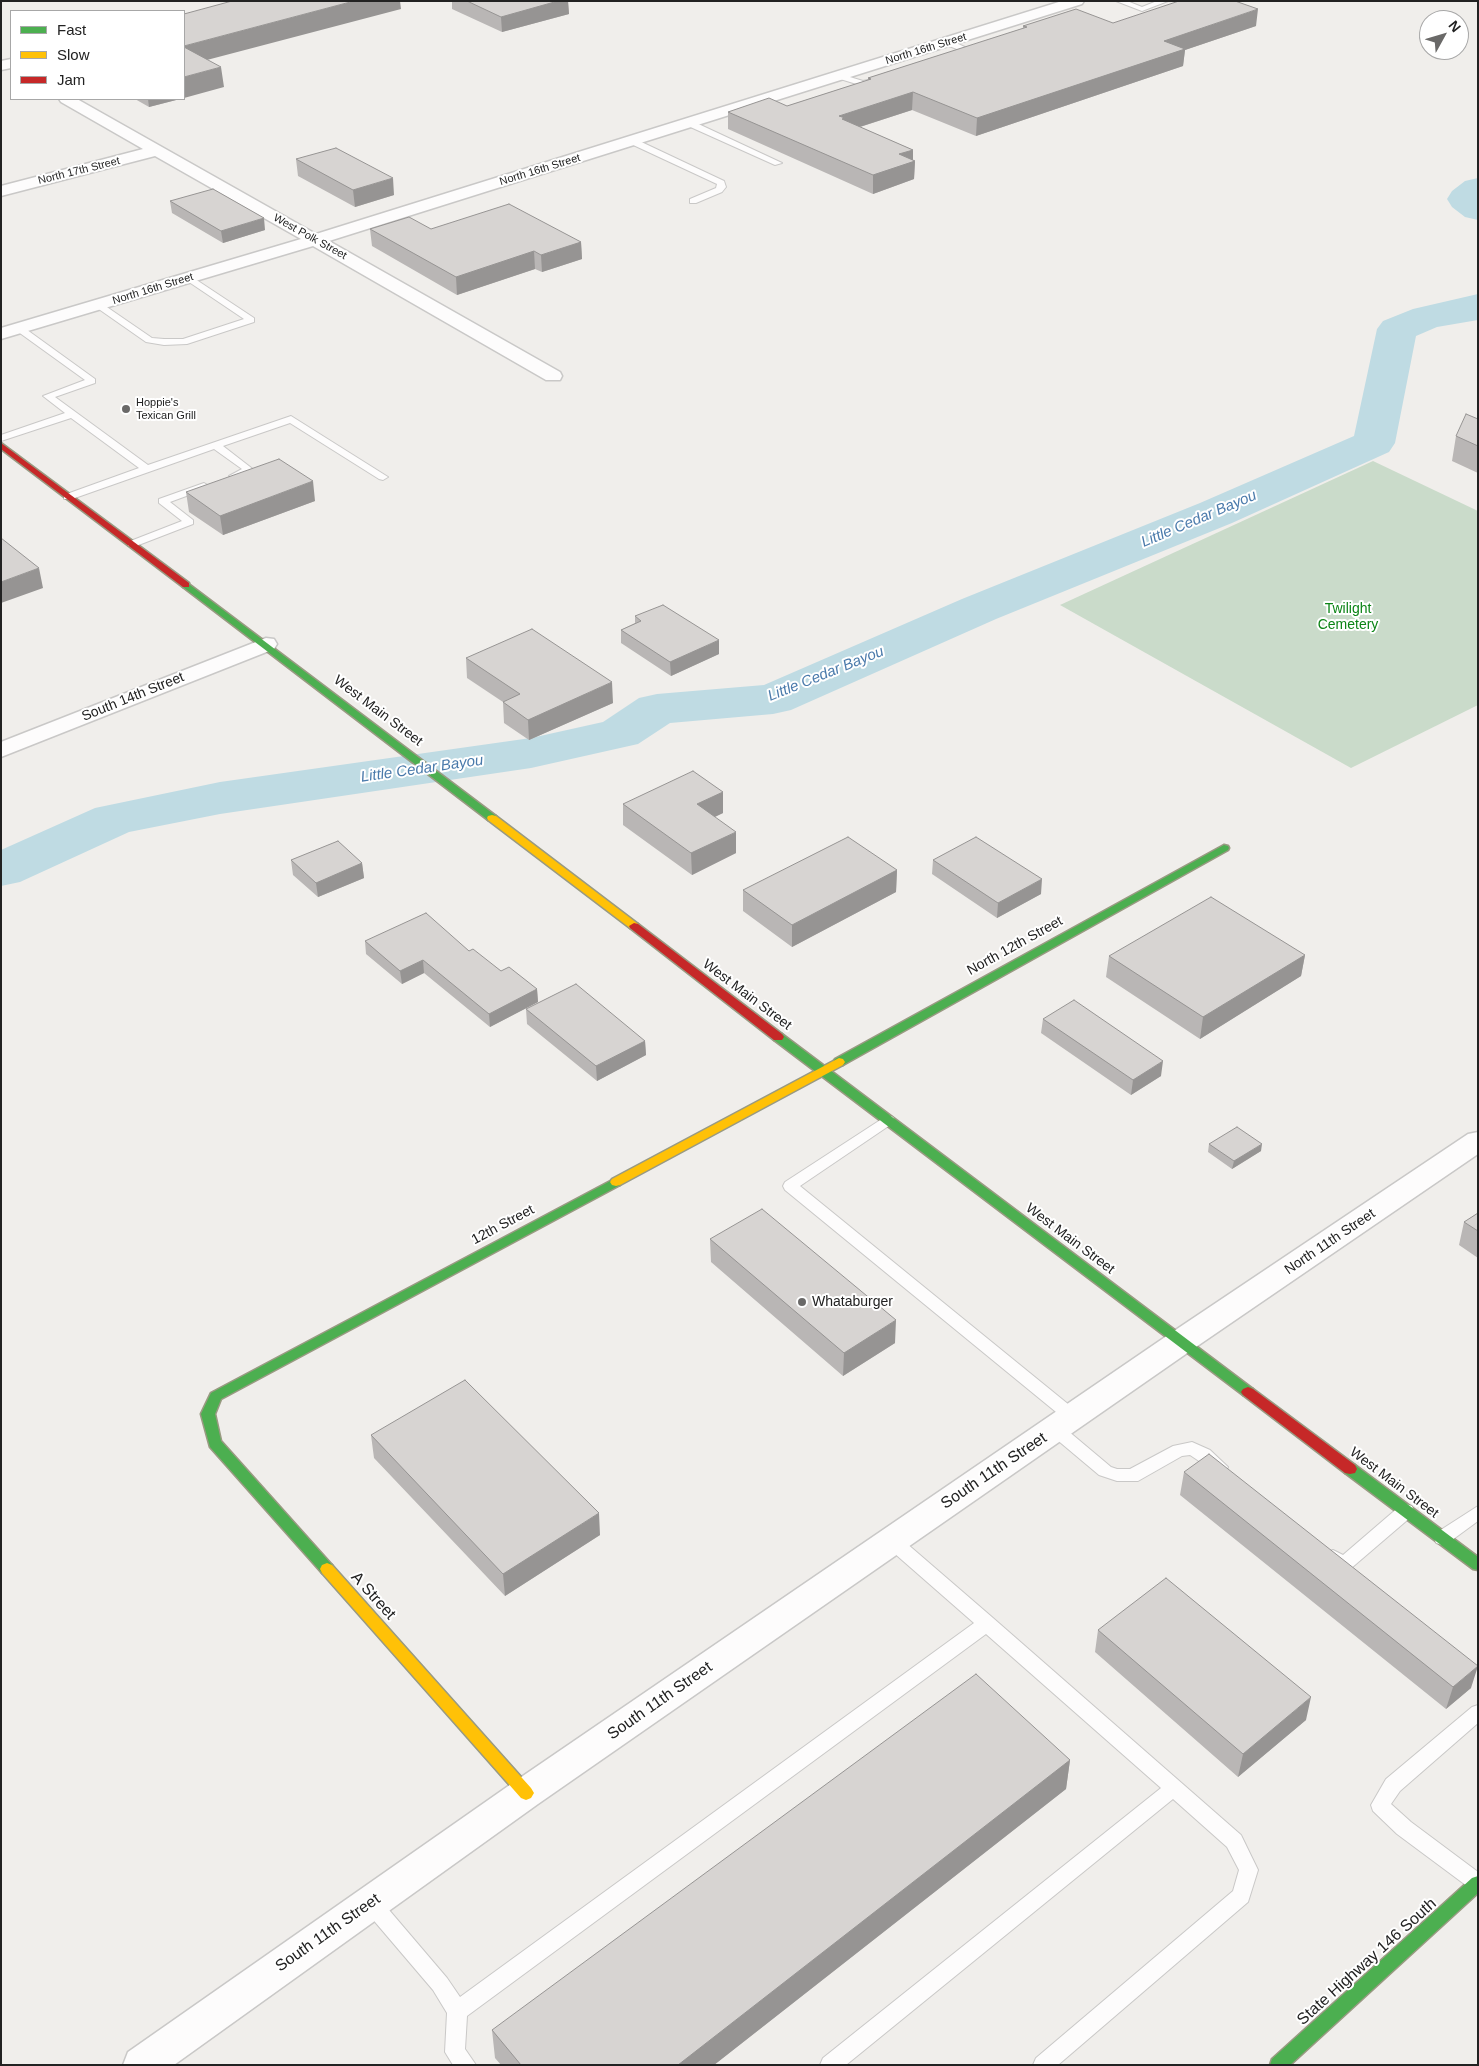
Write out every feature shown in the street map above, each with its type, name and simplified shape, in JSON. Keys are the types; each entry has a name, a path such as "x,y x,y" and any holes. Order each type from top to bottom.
{"main road":[{"name":"West Main Street","path":"1,445 266,644 823,1071 1478,1565"},
{"name":"North 12th Street","path":"823,1071 1224,848"},
{"name":"12th Street","path":"208,1414 216,1396 823,1071"},
{"name":"A Street","path":"208,1414 215,1443 526,1793"},
{"name":"State Highway 146 South","path":"1278,2065 1478,1883"}],"street":[{"name":"North 16th Street","path":"1,334 316,240 840,76 949,49 1077,1"},
{"name":"West Polk Street","path":"68,100 552,376"},
{"name":"North 17th Street","path":"1,191 156,150"},
{"name":"South 14th Street","path":"1,750 266,644"},
{"name":"North 11th Street","path":"1182,1341 1478,1142"},
{"name":"South 11th Street","path":"142,2065 526,1793 1182,1341"}],"lane":[{"path":"1119,1 1142,9 1165,1"},
{"path":"840,76 863,84 890,76"},
{"path":"689,123 778,163"},
{"path":"632,141 721,183 722,187 719,190 693,201"},
{"path":"98,305 149,340 164,342 184,342 251,320 189,278"},
{"path":"20,329 92,381 48,396 147,469"},
{"path":"1,438 72,414"},
{"path":"68,497 291,420 383,477"},
{"path":"132,544 189,522 163,501 249,470 216,446"},
{"path":"888,1120 790,1186 1064,1423 1105,1471 1117,1475 1132,1476 1179,1450 1192,1448 1204,1454 1235,1479"},
{"path":"1342,1565 1406,1511"},
{"path":"1442,1538 1478,1512"},
{"path":"892,1540 1234,1841 1249,1870 1241,1896 1043,2065"},
{"path":"1320,1546 1358,1577"},
{"path":"457,2011 987,1623"},
{"path":"1478,1712 1393,1785 1380,1805 1404,1828 1478,1883"},
{"path":"830,2065 1174,1788"},
{"path":"371,1903 440,1984 457,2011 456,2052 466,2065"}],"green space":[{"name":"Twilight Cemetery","path":"1373,461 1478,511 1478,705 1351,768 1060,605"}],"building":[{"path":"232,1 354,1 185,46 185,14"},
{"path":"467,1 558,1 501,17"},
{"path":"1179,1 1235,1 1258,9 1164,41 1185,49 977,118 913,92 839,116 913,150 899,154 915,161 873,175 728,112 769,98 787,106 1076,9 1113,23"},
{"path":"185,48 221,67 185,77"},
{"path":"336,148 393,178 353,190 296,159"},
{"path":"213,189 264,218 221,231 170,201"},
{"path":"509,204 581,242 541,255 534,251 456,277 370,229 409,217 431,229"},
{"path":"1466,414 1478,419 1478,446 1456,436"},
{"path":"279,459 313,481 220,516 186,492"},
{"path":"1,538 39,568 1,582"},
{"path":"663,605 719,640 670,662 621,630 641,621 635,616"},
{"path":"532,629 612,682 528,720 503,702 520,694 466,658"},
{"path":"693,771 723,792 697,804 736,832 691,853 623,804"},
{"path":"848,837 897,870 792,925 743,890"},
{"path":"976,837 1042,879 998,903 933,860"},
{"path":"338,841 362,863 316,883 291,860"},
{"path":"1211,897 1305,955 1203,1017 1109,956"},
{"path":"426,913 469,951 473,949 501,971 509,967 537,989 489,1014 423,960 400,971 365,941"},
{"path":"576,984 645,1041 596,1066 526,1009"},
{"path":"1074,1000 1163,1061 1133,1080 1043,1019"},
{"path":"1237,1127 1262,1144 1234,1161 1209,1144"},
{"name":"Whataburger","path":"762,1209 896,1320 844,1353 710,1239"},
{"path":"1478,1213 1478,1231 1464,1222"},
{"path":"465,1380 599,1513 503,1574 371,1435"},
{"path":"1209,1454 1478,1666 1453,1687 1184,1472"},
{"path":"1166,1578 1311,1697 1243,1754 1098,1630"},
{"path":"976,1674 1070,1760 678,2065 521,2065 492,2030"}],"waterway":[{"name":"Little Cedar Bayou","path":"1478,189 1465,199 1478,209"},
{"name":"Little Cedar Bayou","path":"1,870 114,819 220,798 531,753 620,733 657,709 773,699 979,609 1216,513 1374,443 1397,329 1427,317 1473,309 1478,306"}],"traffic: fast":[{"path":"186,585 492,818"},
{"path":"839,1062 1224,848"},
{"path":"778,1037 1248,1392"},
{"path":"327,1569 215,1443 208,1414 216,1396 616,1182"},
{"path":"1350,1469 1478,1565"},
{"path":"1278,2065 1478,1883"}],"traffic: slow":[{"path":"492,818 634,926"},
{"path":"616,1182 839,1062"},
{"path":"327,1569 526,1793"}],"traffic: jam":[{"path":"1,445 186,585"},
{"path":"634,926 778,1037"},
{"path":"1248,1392 1350,1469"}],"place":[{"name":"Hoppie's Texican Grill","path":"126,409"},
{"name":"Whataburger","path":"802,1302"}]}
